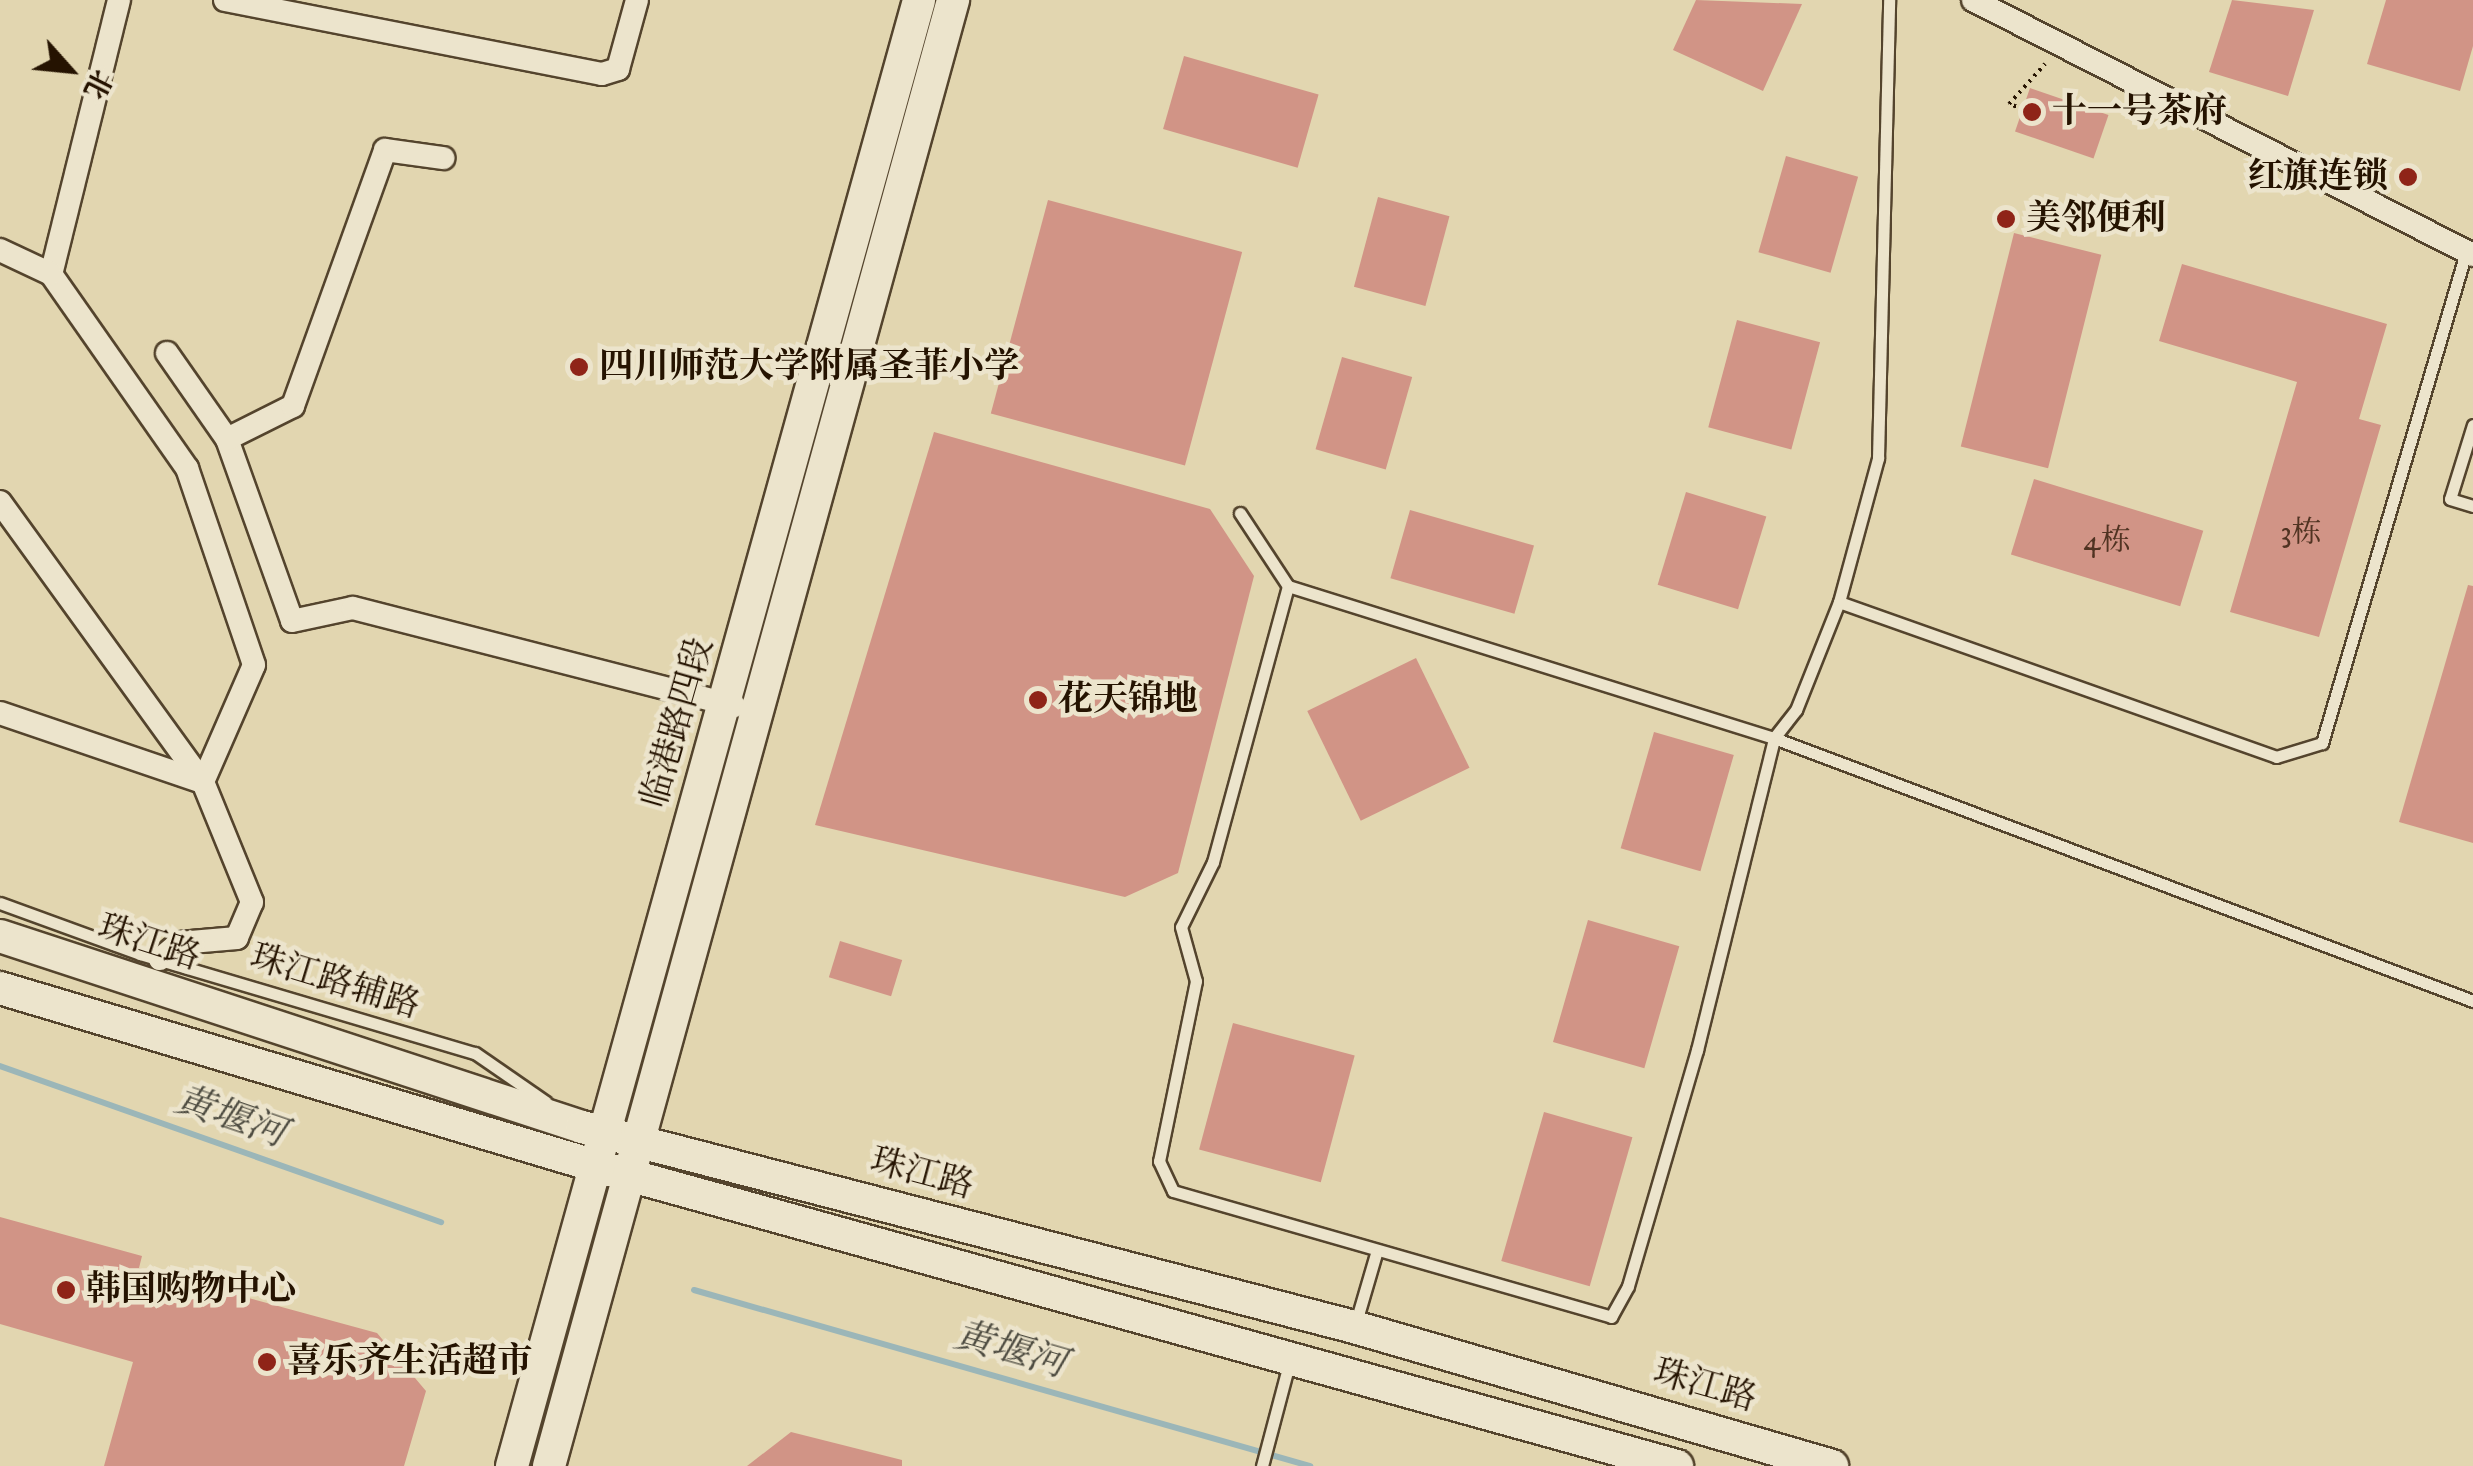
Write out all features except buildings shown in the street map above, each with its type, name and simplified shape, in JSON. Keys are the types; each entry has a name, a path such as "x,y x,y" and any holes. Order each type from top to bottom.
{"main road":[{"name":"临港路四段","path":"549,1466 630,1175 608,1133 919,0"},
{"name":"临港路四段","path":"512,1466 596,1166 758,712 953,0"},
{"name":"珠江路","path":"0,936 608,1133 1354,1328 1832,1466"},
{"path":"0,988 596,1166 1677,1466"}],"street":[{"path":"51,274 119,0"},
{"path":"225,0 602,74 618,69 637,0"},
{"path":"1972,0 2470,253"},
{"path":"227,439 293,406 385,150 443,158"},
{"path":"0,250 51,274 188,468 254,665 203,782"},
{"path":"166,353 227,439 292,621 353,608 758,712"},
{"path":"0,502 203,782 252,902 237,938 179,942 160,959"},
{"path":"0,712 203,782"}],"lane":[{"path":"1288,586 1213,862 1181,927 1196,981 1159,1161 1172,1191 1612,1317 1628,1286 1697,1050 1774,738 1796,710 1840,602 1878,458 1889,0"},
{"path":"1840,602 2276,757 2322,743 2470,253"},
{"path":"2473,424 2450,499 2473,506"},
{"path":"1240,513 1288,586 1774,738 2473,1001"},
{"name":"珠江路辅路","path":"0,903 160,959 475,1053 608,1133"},
{"path":"1354,1328 1377,1250"},
{"path":"1262,1466 1290,1360"}],"path":[{"path":"2022,109 2009,104 2062,46"}],"waterway":[{"name":"黄堰河","path":"0,1066 441,1222"},
{"name":"黄堰河","path":"694,1290 1310,1466"}],"place":[{"name":"十一号茶府","path":"2032,112"},
{"name":"红旗连锁","path":"2408,177"},
{"name":"美邻便利","path":"2006,219"},
{"name":"四川师范大学附属圣菲小学","path":"579,367"},
{"name":"花天锦地","path":"1038,700"},
{"name":"韩国购物中心","path":"66,1290"},
{"name":"喜乐齐生活超市","path":"267,1362"}]}
